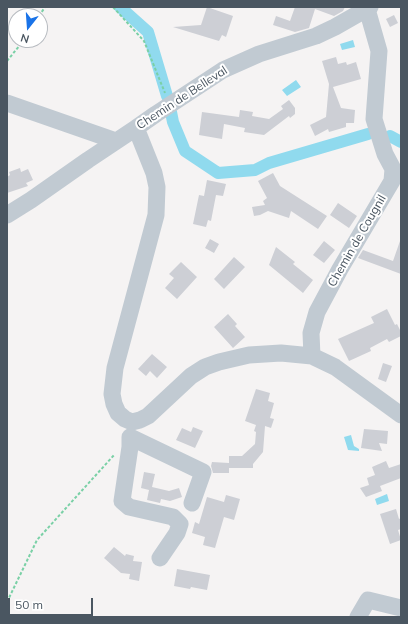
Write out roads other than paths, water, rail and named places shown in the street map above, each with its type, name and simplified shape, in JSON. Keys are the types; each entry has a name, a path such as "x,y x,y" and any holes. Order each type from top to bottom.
{"street":[{"name":"Chemin de Belleval","path":"7,215 223,70 259,54 316,36 369,8"},
{"name":"Chemin de Cougnil","path":"312,356 311,333 317,312 340,269 392,181 393,170 385,154 374,120 379,51 369,8"},
{"path":"7,104 116,141"},
{"path":"136,128 154,173 157,187 156,215 115,368 112,394 118,413 124,419 132,422 140,420 148,416 191,376 205,367 249,355 281,352 312,356 335,367 401,415"},
{"path":"160,558 177,533 180,524 173,517 129,507 122,501 130,447 130,437 203,472 192,502"},
{"path":"358,617 368,600 401,608"}],"water":[{"path":"353,40 355,47 342,50 340,44"},
{"path":"296,80 301,87 287,96 282,90"},
{"path":"351,435 354,446 359,449 359,451 348,450 344,437"},
{"path":"387,494 389,501 377,505 375,499"}],"waterway":[{"path":"120,7 148,32 167,96"},
{"path":"171,112 173,122 185,151 218,173 255,170 269,163 368,134"},
{"path":"390,136 401,142"}]}
